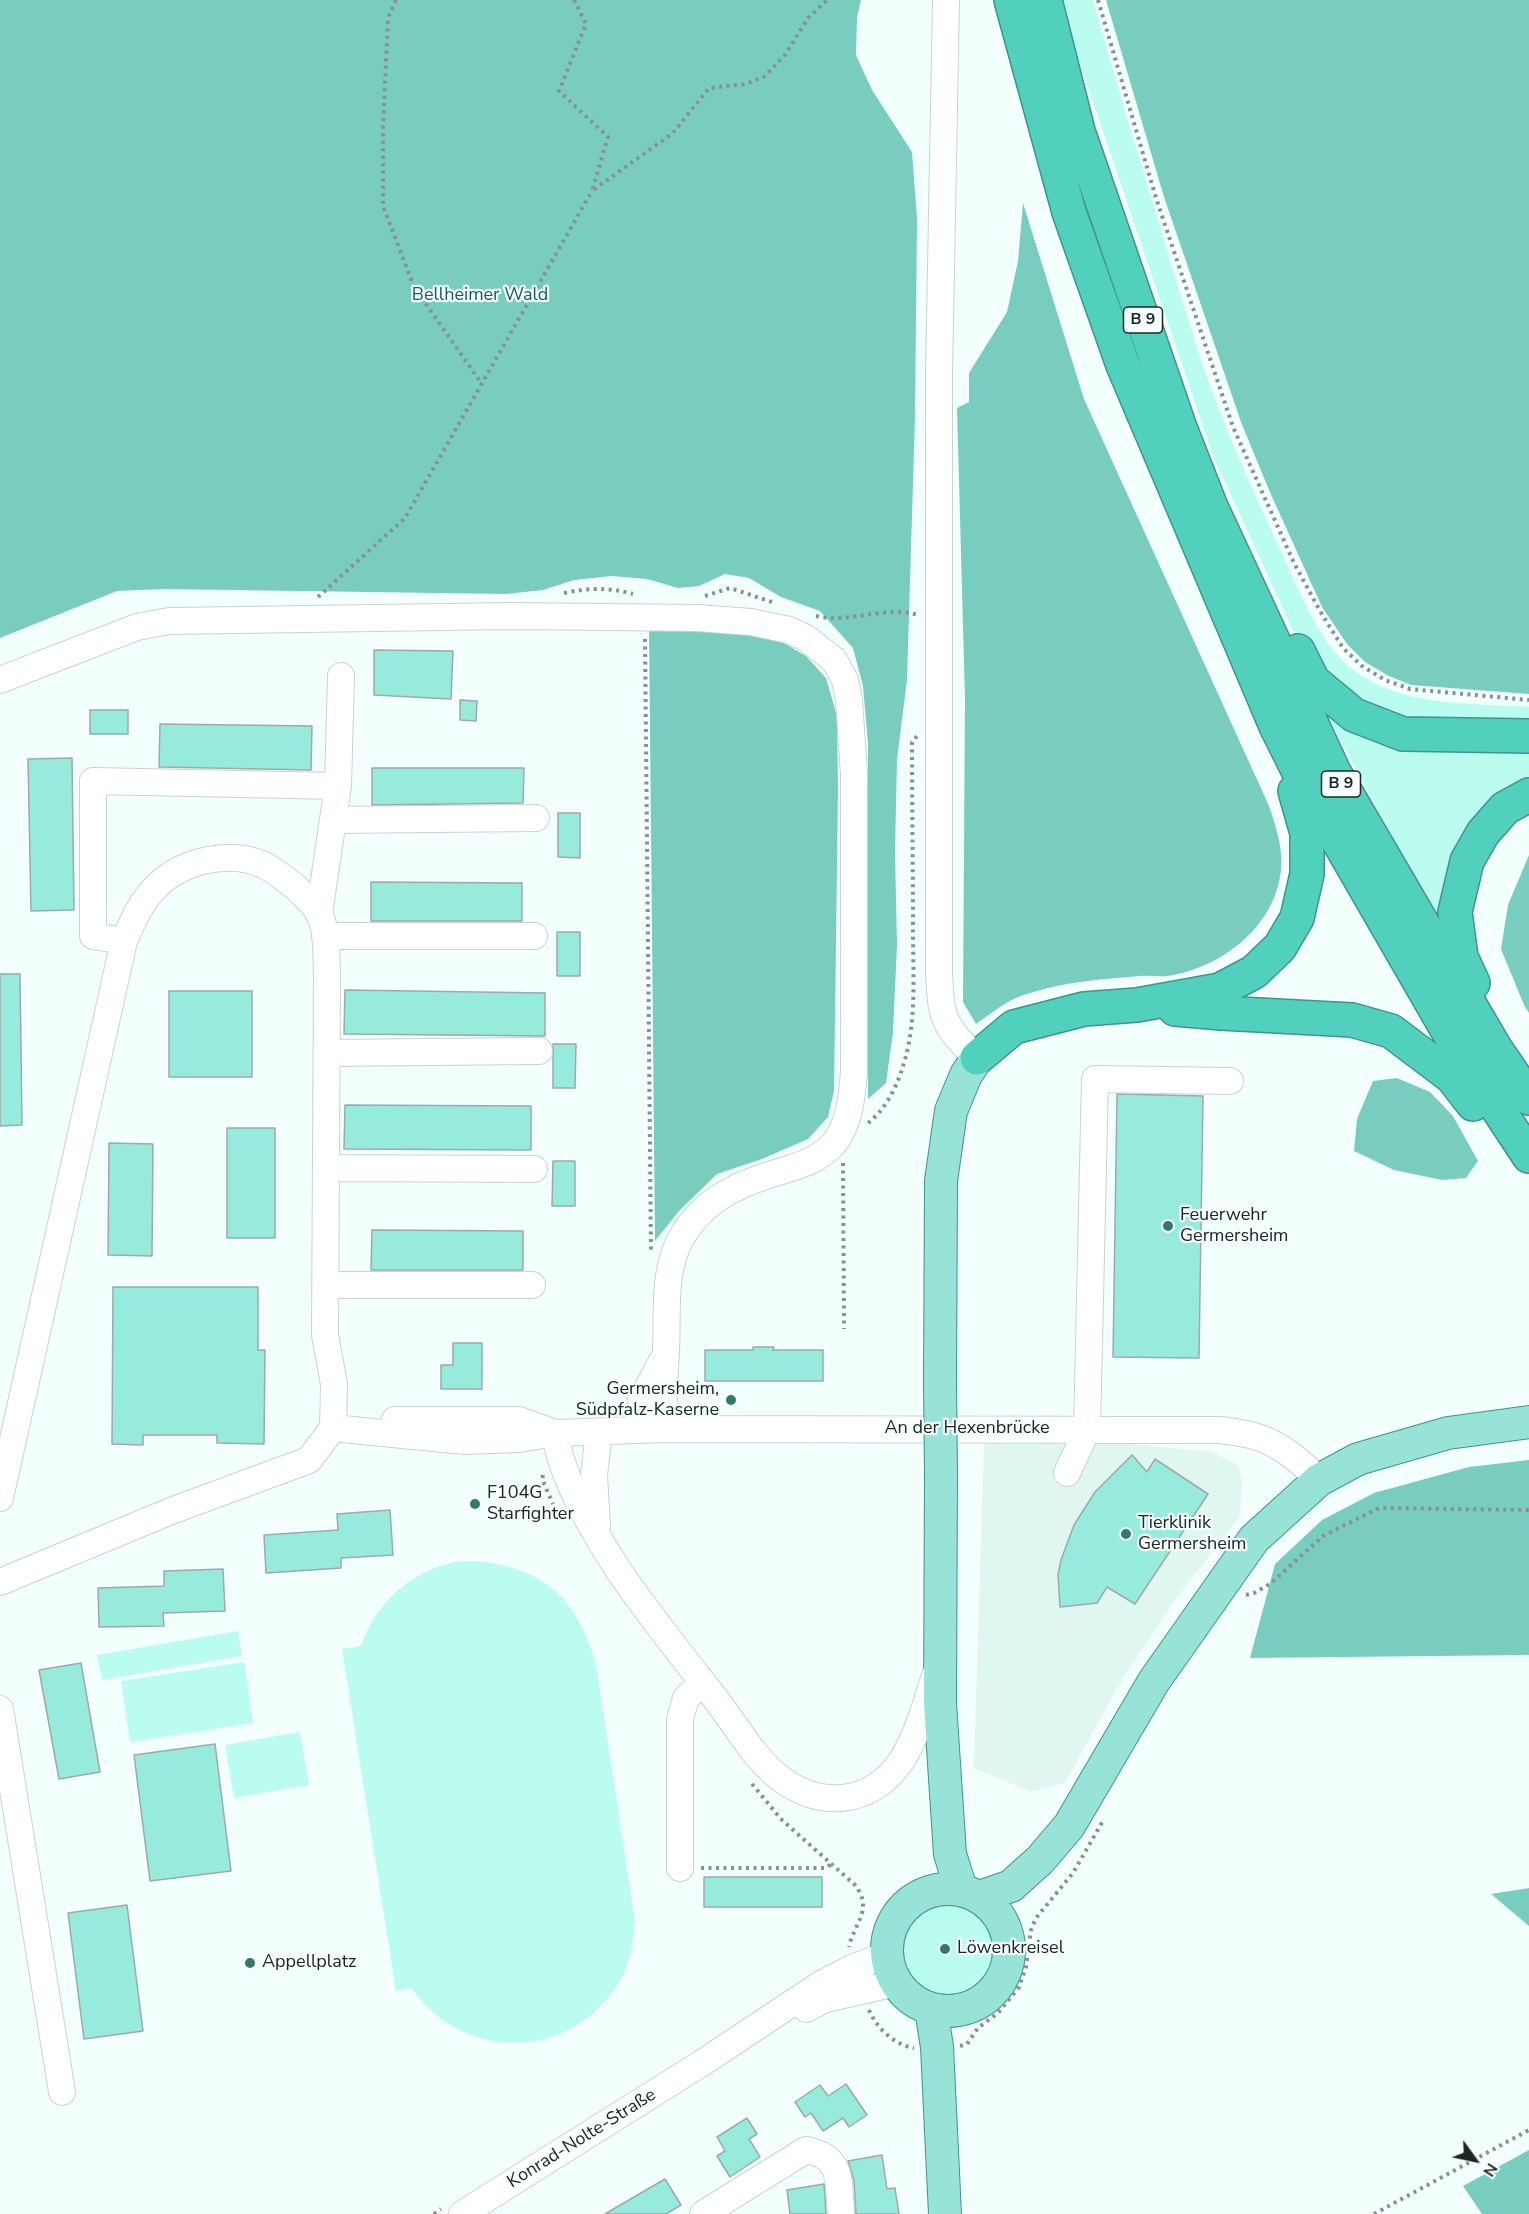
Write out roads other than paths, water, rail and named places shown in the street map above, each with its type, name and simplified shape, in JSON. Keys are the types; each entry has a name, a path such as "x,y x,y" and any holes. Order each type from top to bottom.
{"highway":[{"name":"B 9","path":"1011,0 1069,212 1123,365 1276,726 1302,778 1459,1050 1529,1156"},
{"name":"B 9","path":"1045,0 1078,131 1180,428 1211,507 1334,772 1495,1047 1529,1098"},
{"path":"1211,507 1228,513 1312,681 1354,715 1403,734 1529,736"},
{"name":"B 9","path":"977,1058 1014,1028 1084,1009 1137,1005 1220,990 1254,972 1280,947 1298,918 1307,874 1307,833 1276,726"},
{"name":"B 9","path":"1495,1047 1478,993 1461,957 1455,912 1467,861 1483,832 1505,808 1529,795"},
{"name":"B 9","path":"1137,1005 1221,1013 1353,1020 1390,1030 1452,1077 1492,1131 1529,1167"}],"main road":[{"name":"B 9","path":"891,1969 911,1999 931,2009 949,2012 966,2009 981,2002 1003,1979 1010,1948 1001,1918 992,1906 971,1893 950,1854 940,1703 941,1181 951,1112 966,1075 977,1058"},
{"path":"891,1969 888,1935 896,1917 908,1903 925,1893 943,1888 971,1893 1011,1886 1041,1860 1068,1826 1154,1681 1254,1539 1320,1480 1358,1459 1436,1436 1529,1422"},
{"name":"B 9","path":"925,1893 929,1876 930,1794 940,1703"},
{"path":"1007,1932 1015,1916 1060,1862 1077,1835 1094,1804 1127,1725"},
{"path":"931,2009 937,2047 945,2214"},
{"path":"944,2177 958,2029 966,2009"}],"street":[{"path":"946,0 939,387 939,972 942,1011 948,1027 977,1058"},
{"path":"0,680 137,627 169,621 511,616 645,617 751,622 789,630 820,648 834,660 846,680 854,774 854,1072 850,1107 844,1125 834,1142 813,1160 734,1188 712,1201 694,1218 681,1237 669,1277 664,1428"},
{"path":"0,1582 171,1511 309,1460 333,1428 334,1384 325,1335 327,1053 322,925 338,786 341,676"},
{"path":"124,941 93,936 93,781 338,786"},
{"path":"333,819 536,818"},
{"path":"0,1498 124,941 138,908 157,885 178,869 206,860 237,858 263,865 287,880 305,896 322,925"},
{"path":"322,925 534,936"},
{"path":"327,1053 539,1051"},
{"path":"1066,1473 1087,1430 1095,1079 1230,1081"},
{"path":"326,1168 534,1169"},
{"path":"326,1285 532,1285"},
{"path":"638,1430 641,1400 666,1353"},
{"path":"333,1428 390,1420 519,1420 555,1433 558,1453 572,1488 623,1577 751,1745 776,1774 815,1797 845,1799 866,1792 891,1774 902,1759 922,1716 939,1662"},
{"name":"An der Hexenbrücke","path":"555,1433 664,1428 1222,1430 1255,1436 1276,1446 1302,1462 1320,1480"},
{"path":"597,1533 594,1475 599,1432"},
{"path":"680,1868 680,1719 686,1698 706,1687"},
{"path":"0,1709 62,2092"},
{"name":"Konrad-Nolte-Straße","path":"462,2214 702,2064 821,1984 852,1968 891,1969"},
{"path":"703,2214 806,2150 831,2159 836,2168 841,2214"}],"place":[{"name":"Feuerwehr Germersheim","path":"1168,1226"},
{"name":"Germersheim, Südpfalz-Kaserne","path":"731,1400"},
{"name":"F104G Starfighter","path":"475,1504"},
{"name":"Tierklinik Germersheim","path":"1126,1534"},
{"name":"Löwenkreisel","path":"945,1949"},
{"name":"Appellplatz","path":"250,1963"}],"park label":[{"name":"Bellheimer Wald","path":"480,296"}]}
